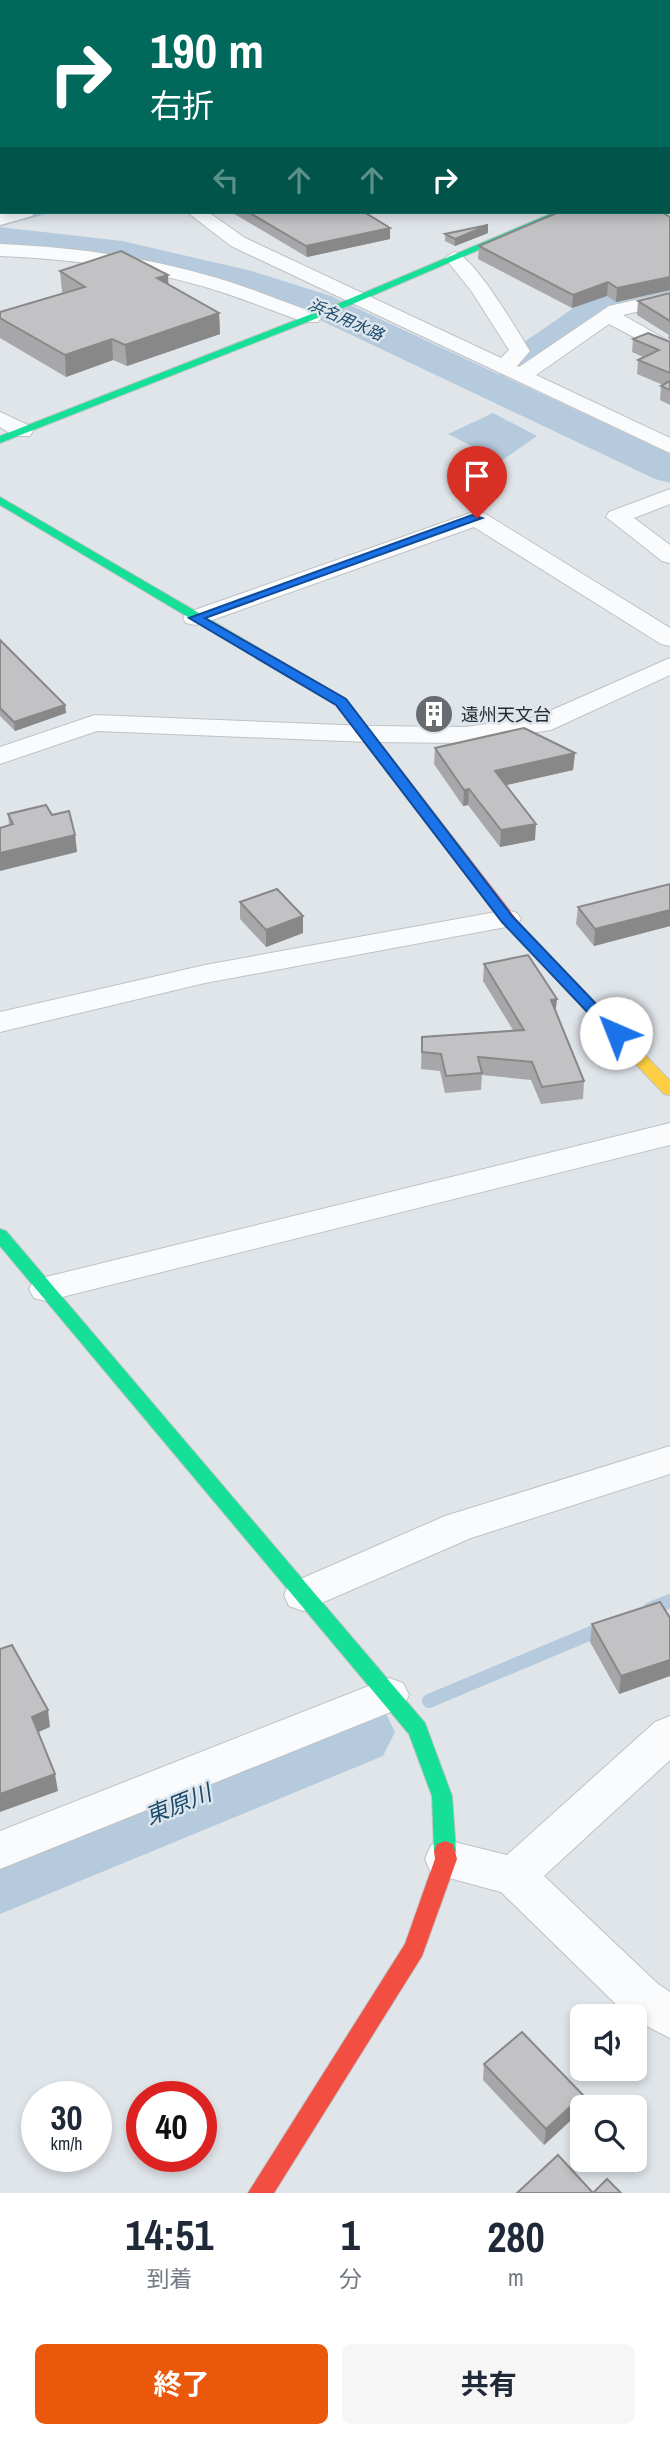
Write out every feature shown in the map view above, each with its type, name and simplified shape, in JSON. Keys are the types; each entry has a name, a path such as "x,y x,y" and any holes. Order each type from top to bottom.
{"street":[{"path":"0,219 19,214"},
{"path":"199,214 238,242 352,301 670,446"},
{"path":"0,440 311,318 557,214"},
{"path":"0,250 97,256 128,261 211,282 311,318"},
{"path":"454,258 480,289 520,351 511,372"},
{"path":"511,372 615,310 670,298"},
{"path":"610,315 670,350"},
{"path":"0,418 22,431"},
{"path":"670,496 617,517 670,556"},
{"path":"4,506 341,702 507,919 670,1090"},
{"path":"195,618 477,518 670,639"},
{"path":"0,757 95,723 368,734 466,735 542,724 670,666"},
{"path":"0,1022 205,974 507,919"},
{"path":"46,1289 670,1133"},
{"path":"0,1235 418,1729 442,1796 446,1859 414,1950 260,2193"},
{"path":"303,1595 458,1527 670,1460"},
{"path":"0,1850 389,1695"},
{"path":"514,1876 670,1734"},
{"path":"446,1859 514,1876 642,1999 670,2017"}],"water":[{"path":"493,413 537,436 501,461 448,434"}],"building":[{"path":"251,214 367,214 390,228 306,246"},
{"path":"554,214 665,214 670,217 670,277 617,288 608,282 573,295 479,246"},
{"path":"488,225 455,239 445,234"},
{"path":"121,251 168,275 157,278 219,313 125,345 112,339 65,355 0,318 0,312 85,287 60,271"},
{"path":"670,293 670,321 638,301"},
{"path":"648,333 670,342 670,373 638,360 659,350 633,339"},
{"path":"670,381 670,390 661,386"},
{"path":"0,640 65,705 14,722 0,708"},
{"path":"524,728 575,753 495,771 536,824 501,830 469,789 464,790 435,748"},
{"path":"46,805 52,815 69,811 75,835 0,853 0,828 13,824 8,814"},
{"path":"670,884 670,910 595,929 578,907"},
{"path":"277,889 303,916 266,930 240,902"},
{"path":"528,955 557,999 551,1000 584,1081 542,1087 532,1062 478,1057 482,1073 446,1076 441,1054 422,1052 422,1037 524,1030 484,964"},
{"path":"660,1602 670,1618 670,1660 621,1676 592,1624"},
{"path":"12,1645 48,1710 32,1717 55,1774 0,1794 0,1649"},
{"path":"522,2032 583,2095 570,2095 570,2107 546,2129 484,2064"},
{"path":"558,2155 570,2168 570,2172 574,2172 593,2193 517,2193"},
{"path":"607,2179 621,2193 593,2193"}],"waterway":[{"path":"0,224 36,214"},
{"name":"浜名用水路","path":"0,238 82,246 161,260 238,279 317,304 670,470"},
{"path":"515,367 599,308 670,292"},
{"path":"650,1609 670,1601"},
{"path":"429,1701 603,1628"},
{"name":"東原川","path":"0,1876 355,1732"}],"traffic: fast":[{"path":"0,440 345,304 557,214"},
{"path":"0,500 341,702 367,736"},
{"path":"0,1235 418,1729 442,1796 445,1851"}],"traffic: slow":[{"path":"516,928 670,1090"}],"traffic: jam":[{"path":"367,736 516,928"},
{"path":"260,2193 414,1949 446,1859 445,1851"}],"place":[{"name":"遠州天文台","path":"434,714"}],"route":[{"path":"477,518 195,618 341,702 507,919 616,1033"}]}
